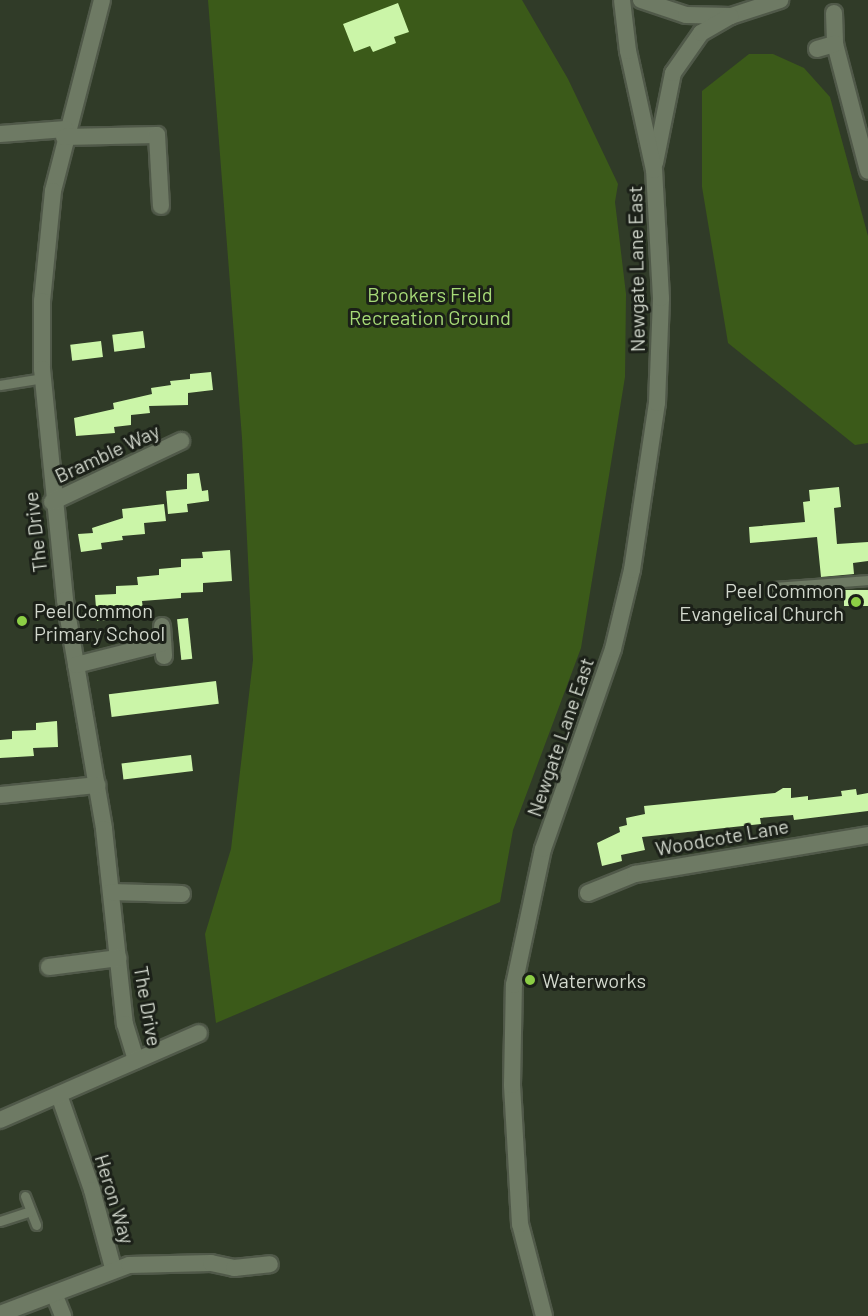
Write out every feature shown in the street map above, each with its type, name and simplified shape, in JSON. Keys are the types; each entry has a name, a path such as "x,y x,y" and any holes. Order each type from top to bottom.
{"street":[{"name":"The Drive","path":"102,0 65,133 46,235 42,301 43,378 52,502 76,665 97,785 125,1024 136,1060"},
{"name":"Newgate Lane East","path":"544,1316 520,1224 512,1085 514,985 543,849 613,649 632,570 657,403 661,298 654,170 628,51 622,0"},
{"path":"641,0 686,15 731,16 780,0"},
{"path":"834,14 835,44 868,171"},
{"name":"Newgate Lane East","path":"654,170 673,73 701,33 731,16"},
{"path":"817,50 835,44"},
{"path":"0,134 157,135 161,206"},
{"name":"Bramble Way","path":"52,502 181,441"},
{"path":"76,665 163,642"},
{"path":"0,795 97,785"},
{"name":"Woodcote Lane","path":"588,893 635,874 868,835"},
{"path":"111,892 183,894"},
{"path":"49,967 118,958"},
{"path":"0,1120 200,1033"},
{"name":"Heron Way","path":"0,1314 55,1296 113,1268 92,1190 58,1095"},
{"path":"113,1268 179,1262 234,1268 270,1264"},
{"path":"55,1296 63,1316"}],"lane":[{"path":"0,386 43,378"},
{"path":"775,587 868,580"},
{"path":"25,1196 36,1225"},
{"path":"0,1221 30,1211"}],"green space":[{"name":"Brookers Field Recreation Ground","path":"208,0 522,0 568,79 618,184 615,202 626,294 625,377 581,648 513,830 500,902 216,1023 205,934 231,849 253,660 242,438"},
{"path":"749,54 773,54 804,68 830,97 868,236 868,443 855,445 728,343 702,187 702,91"}],"building":[{"path":"398,3 409,32 394,37 396,43 373,52 370,46 354,52 343,24"},
{"path":"143,331 145,348 114,352 112,335"},
{"path":"101,341 103,357 72,361 70,345"},
{"path":"211,372 213,390 188,393 188,405 149,406 150,413 131,415 131,425 114,427 115,433 76,436 74,418 114,409 113,403 152,394 151,388 171,385 170,381 190,379 190,374"},
{"path":"199,473 202,491 208,490 209,501 187,504 188,512 168,514 166,491 187,489 187,474"},
{"path":"839,487 841,507 834,508 837,544 868,542 868,561 853,563 854,574 821,577 817,537 750,543 749,527 805,522 803,502 810,501 809,490"},
{"path":"164,504 166,521 144,523 145,534 122,536 123,540 101,543 102,549 81,552 78,534 93,533 92,528 123,518 122,509"},
{"path":"230,550 232,581 203,583 203,592 181,593 181,598 142,601 144,617 97,621 95,595 116,594 116,586 138,585 137,577 159,575 159,569 181,567 181,559 203,558 202,552"},
{"name":"Peel Common Evangelical Church","path":"844,590 868,590 868,606 844,606"},
{"path":"188,618 192,659 181,660 177,619"},
{"path":"216,681 219,704 112,717 109,694"},
{"path":"57,721 58,747 33,748 34,756 0,758 0,740 12,739 12,731 36,730 36,723"},
{"path":"191,755 193,771 123,779 122,764"},
{"path":"783,788 791,788 791,798 808,796 808,800 842,796 841,791 856,789 857,795 868,793 868,811 794,820 793,815 760,818 761,824 642,837 645,850 621,855 622,861 602,866 597,843 620,832 619,827 627,825 626,818 645,814 644,806 775,793"}],"place":[{"name":"Peel Common Evangelical Church","path":"856,602"},
{"name":"Peel Common Primary School","path":"22,621"},
{"name":"Waterworks","path":"530,980"}]}
